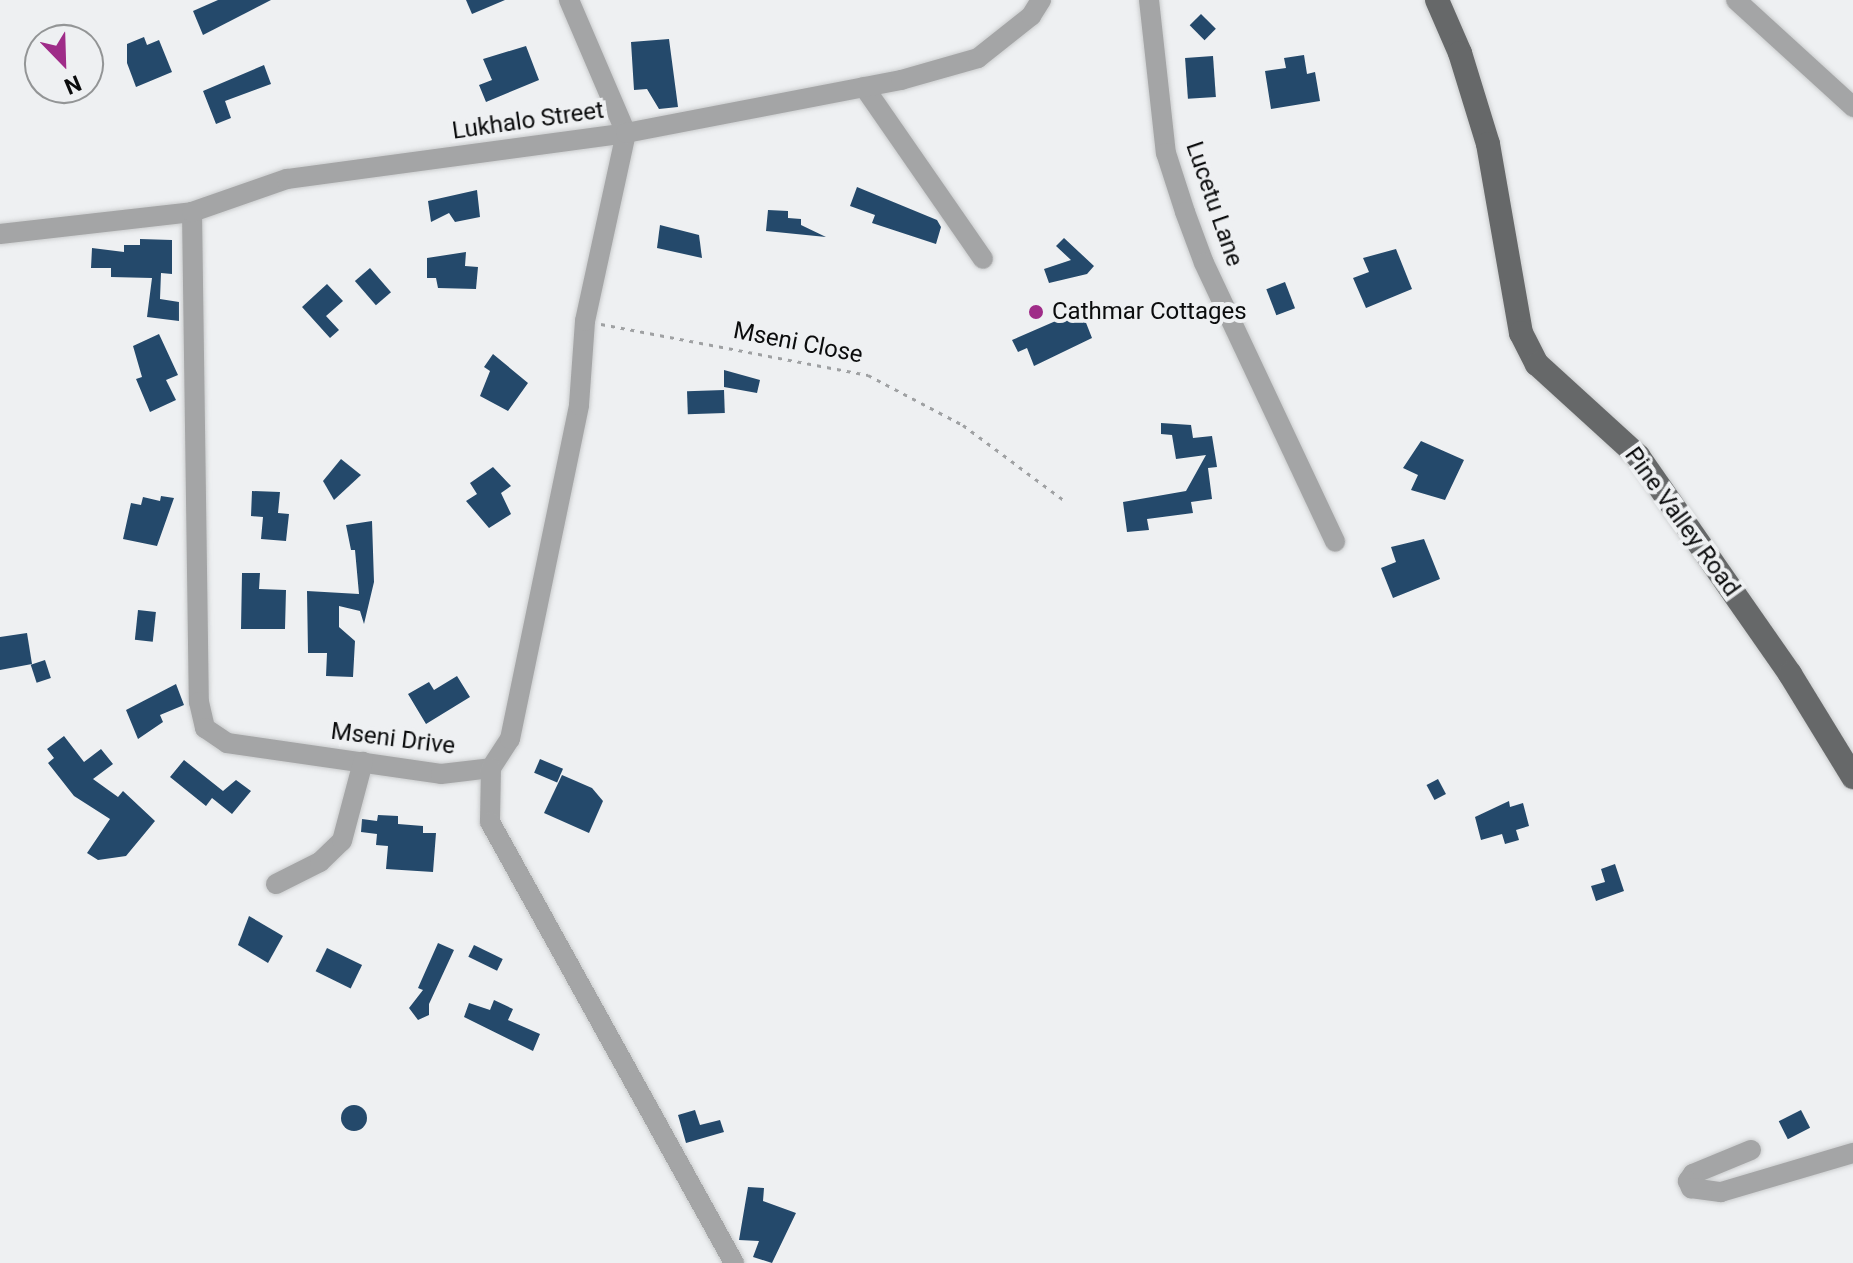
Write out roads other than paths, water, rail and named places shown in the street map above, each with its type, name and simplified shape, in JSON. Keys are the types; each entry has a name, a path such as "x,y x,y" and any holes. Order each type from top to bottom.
{"main road":[{"name":"Pine Valley Road","path":"1437,0 1460,53 1488,144 1521,333 1532,354 1556,385 1638,456 1790,674 1853,777"}],"street":[{"path":"569,0 626,133 585,321 579,405 510,739 491,768 490,822 734,1263"},
{"name":"Lukhalo Street","path":"0,234 192,212 287,179 626,133 864,87 978,58 1031,16 1041,0"},
{"name":"Lucetu Lane","path":"1149,0 1166,153 1185,212 1204,263 1335,542"},
{"path":"1736,0 1853,107"},
{"path":"864,87 983,259"},
{"name":"Mseni Drive","path":"192,212 199,702 205,728 227,743 441,774 491,768"},
{"path":"276,884 320,862 342,841 363,762"},
{"path":"1751,1150 1688,1181 1691,1188 1721,1192 1853,1153"}],"place":[{"name":"Cathmar Cottages","path":"1036,312"}]}
